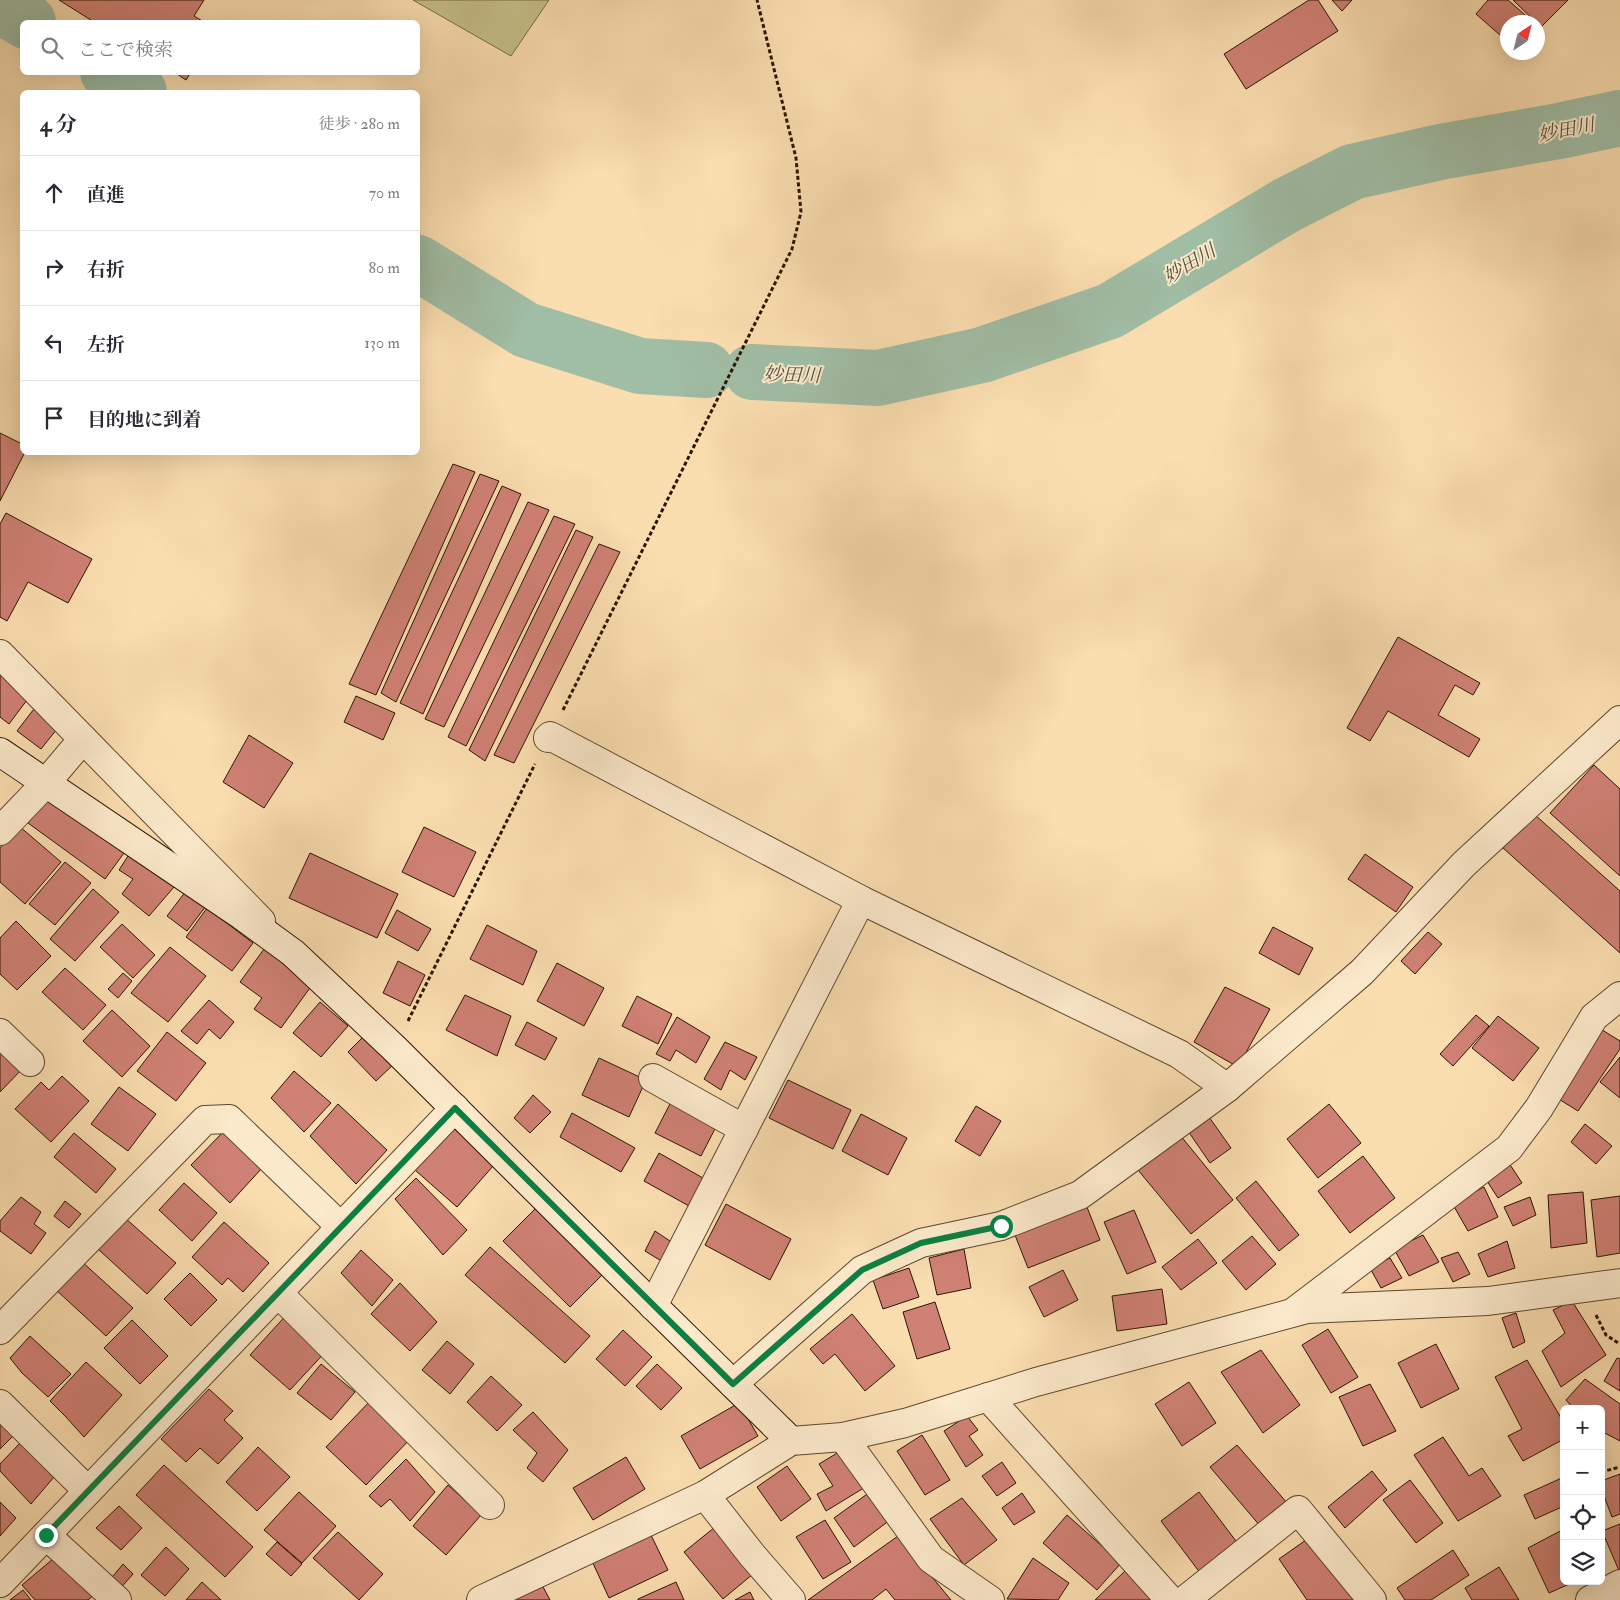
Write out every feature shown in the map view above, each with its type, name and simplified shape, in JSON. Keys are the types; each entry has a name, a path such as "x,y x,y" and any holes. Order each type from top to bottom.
{"street":[{"path":"0,654 293,953 394,1048 791,1441"},
{"path":"733,1384 862,1270 921,1243 1001,1226 1080,1195 1227,1088 1362,972 1464,864 1620,720"},
{"path":"549,737 861,900 1179,1054 1227,1088"},
{"path":"0,831 45,784 83,739"},
{"path":"0,752 241,915 293,953"},
{"path":"653,1306 861,900"},
{"path":"1294,1312 1509,1148 1539,1108 1594,1016 1620,996"},
{"path":"0,1033 30,1062"},
{"path":"653,1078 744,1129"},
{"path":"0,1583 455,1108"},
{"path":"0,1330 205,1120 229,1119 341,1228"},
{"path":"488,1598 705,1495 791,1441 843,1437 905,1423 1036,1382 1307,1308 1488,1301 1620,1282"},
{"path":"278,1292 490,1505"},
{"path":"988,1397 1170,1600"},
{"path":"0,1404 88,1490"},
{"path":"843,1437 931,1560 990,1600"},
{"path":"705,1495 752,1555 791,1600"},
{"path":"1185,1600 1298,1510 1372,1600"},
{"path":"46,1535 117,1600"},
{"path":"1590,1600 1620,1584"}],"path":[{"path":"394,1048 792,249 801,212 796,158 757,0"},
{"path":"1605,1471 1620,1466"}],"shaded area":[{"path":"413,0 549,0 511,56"}],"building":[{"path":"59,0 204,0 194,16 201,20 91,20"},
{"path":"1309,0 1318,0 1338,31 1246,89 1224,54"},
{"path":"1332,0 1352,0 1342,11"},
{"path":"1488,0 1508,0 1525,15 1500,15 1500,35 1476,14"},
{"path":"1513,0 1568,0 1545,23 1545,15 1529,15"},
{"path":"178,75 189,75 186,80"},
{"path":"0,433 20,443 20,455 23,455 0,501"},
{"path":"453,464 475,472 376,695 349,684"},
{"path":"480,474 499,481 396,702 381,693"},
{"path":"502,486 521,494 423,714 400,703"},
{"path":"528,502 549,510 444,727 425,719"},
{"path":"6,513 92,559 68,603 28,582 7,621 0,617 0,524"},
{"path":"554,516 575,524 466,746 448,737"},
{"path":"576,530 593,537 485,761 469,750"},
{"path":"599,544 620,552 514,763 494,755"},
{"path":"1398,637 1480,683 1473,695 1455,685 1438,715 1480,739 1469,757 1388,711 1370,741 1347,728"},
{"path":"0,667 33,692 9,724 0,717"},
{"path":"356,696 395,713 383,740 344,722"},
{"path":"37,705 61,724 41,749 17,731"},
{"path":"249,735 293,763 264,808 223,782"},
{"path":"1594,765 1620,789 1620,876 1550,813"},
{"path":"47,797 124,853 105,879 28,823"},
{"path":"1534,814 1620,891 1620,953 1503,848"},
{"path":"19,826 61,862 25,904 0,882 0,848"},
{"path":"424,827 476,852 454,897 402,872"},
{"path":"310,853 398,894 377,938 289,898"},
{"path":"1365,854 1413,887 1396,912 1348,879"},
{"path":"128,856 174,887 149,916 122,894 133,879 119,870"},
{"path":"65,862 91,883 55,925 29,904"},
{"path":"189,887 209,902 187,931 167,916"},
{"path":"93,889 119,912 75,961 50,939"},
{"path":"207,908 253,943 232,971 186,937"},
{"path":"397,910 431,929 418,951 385,933"},
{"path":"16,921 51,956 17,990 0,974 0,938"},
{"path":"122,924 155,955 133,978 100,947"},
{"path":"487,925 537,951 523,985 470,959"},
{"path":"1273,927 1313,948 1299,975 1259,953"},
{"path":"1428,932 1442,944 1415,974 1401,961"},
{"path":"170,947 206,976 168,1022 131,993"},
{"path":"264,949 312,985 281,1028 254,1009 262,998 240,982"},
{"path":"398,961 425,975 410,1006 383,993"},
{"path":"557,963 604,988 584,1026 537,1001"},
{"path":"65,968 106,1005 83,1030 42,992"},
{"path":"123,973 132,981 118,998 108,989"},
{"path":"1225,987 1270,1009 1238,1067 1194,1042"},
{"path":"465,995 511,1016 497,1056 446,1030"},
{"path":"637,996 672,1014 658,1044 622,1026"},
{"path":"209,1000 234,1022 220,1039 209,1029 197,1044 181,1031"},
{"path":"320,1002 348,1026 321,1057 293,1033"},
{"path":"112,1010 150,1046 122,1077 83,1041"},
{"path":"1476,1015 1489,1026 1453,1066 1440,1054"},
{"path":"1498,1016 1539,1048 1513,1081 1472,1048"},
{"path":"677,1017 710,1037 696,1063 676,1050 670,1061 656,1054"},
{"path":"527,1022 557,1038 545,1060 515,1045"},
{"path":"1594,1025 1620,1041 1620,1049 1578,1111 1549,1093"},
{"path":"167,1032 206,1063 176,1101 137,1071"},
{"path":"367,1033 396,1062 376,1081 348,1052"},
{"path":"725,1042 757,1057 745,1080 730,1070 721,1090 704,1079"},
{"path":"0,1046 23,1068 0,1092"},
{"path":"1620,1057 1620,1098 1600,1082"},
{"path":"599,1058 646,1080 629,1117 582,1095"},
{"path":"294,1071 331,1103 304,1132 271,1098"},
{"path":"62,1076 89,1101 51,1142 15,1109 41,1082 49,1090"},
{"path":"788,1080 851,1110 833,1149 769,1118"},
{"path":"119,1087 156,1114 128,1151 91,1124"},
{"path":"533,1095 551,1112 530,1133 514,1118"},
{"path":"673,1098 719,1121 701,1156 655,1133"},
{"path":"338,1104 387,1150 356,1184 310,1136"},
{"path":"1329,1104 1361,1143 1318,1178 1287,1139"},
{"path":"976,1106 1001,1121 980,1156 955,1141"},
{"path":"572,1113 635,1148 621,1172 560,1137"},
{"path":"861,1114 907,1138 888,1175 842,1151"},
{"path":"1209,1117 1231,1148 1210,1163 1188,1131"},
{"path":"460,1121 501,1157 457,1207 415,1170"},
{"path":"1585,1124 1612,1146 1596,1164 1571,1142"},
{"path":"225,1130 263,1167 230,1203 191,1165"},
{"path":"74,1133 116,1169 96,1193 54,1157"},
{"path":"1180,1135 1233,1200 1191,1234 1138,1170"},
{"path":"659,1153 703,1178 689,1206 644,1181"},
{"path":"1363,1156 1395,1198 1350,1233 1318,1191"},
{"path":"1507,1160 1522,1183 1498,1198 1483,1175"},
{"path":"416,1178 467,1230 443,1255 395,1199"},
{"path":"1256,1181 1299,1235 1279,1251 1236,1198"},
{"path":"184,1183 217,1213 192,1241 159,1210"},
{"path":"1484,1187 1498,1217 1468,1231 1452,1203"},
{"path":"1583,1192 1587,1243 1551,1248 1548,1195"},
{"path":"1620,1196 1620,1253 1597,1257 1591,1200"},
{"path":"21,1197 41,1212 34,1224 46,1233 31,1254 0,1231 0,1221"},
{"path":"1083,1197 1100,1240 1028,1268 1011,1225"},
{"path":"1530,1197 1536,1215 1513,1226 1504,1207"},
{"path":"65,1201 81,1214 69,1228 54,1216"},
{"path":"541,1203 608,1269 570,1307 503,1241"},
{"path":"726,1204 791,1239 770,1280 705,1245"},
{"path":"1134,1210 1156,1262 1127,1274 1104,1222"},
{"path":"125,1218 176,1263 147,1294 98,1249"},
{"path":"224,1222 269,1263 243,1292 228,1278 222,1285 192,1257"},
{"path":"655,1231 673,1243 663,1262 645,1251"},
{"path":"1423,1235 1439,1262 1409,1276 1394,1249"},
{"path":"1252,1236 1276,1264 1246,1290 1222,1261"},
{"path":"1198,1239 1217,1263 1181,1290 1162,1267"},
{"path":"1507,1241 1515,1268 1488,1277 1478,1254"},
{"path":"490,1247 590,1336 565,1363 465,1275"},
{"path":"964,1249 971,1288 937,1295 929,1258"},
{"path":"361,1250 393,1280 372,1306 341,1273"},
{"path":"1458,1252 1470,1274 1453,1282 1441,1258"},
{"path":"1390,1258 1402,1278 1381,1288 1370,1268"},
{"path":"80,1260 133,1308 106,1336 54,1288"},
{"path":"909,1268 919,1297 883,1309 873,1280"},
{"path":"1063,1270 1078,1300 1044,1317 1029,1287"},
{"path":"190,1273 217,1300 191,1326 164,1299"},
{"path":"400,1283 437,1322 410,1351 371,1314"},
{"path":"1162,1289 1167,1324 1117,1331 1112,1296"},
{"path":"1572,1301 1606,1355 1561,1387 1542,1351 1565,1333 1553,1310"},
{"path":"935,1302 950,1349 917,1359 903,1312"},
{"path":"289,1312 329,1348 290,1390 250,1355"},
{"path":"1516,1313 1525,1342 1513,1348 1502,1318"},
{"path":"852,1314 895,1366 865,1391 835,1354 823,1364 810,1349"},
{"path":"132,1320 168,1356 140,1384 104,1348"},
{"path":"1328,1329 1358,1377 1331,1393 1302,1345"},
{"path":"623,1330 652,1357 625,1386 596,1359"},
{"path":"30,1336 71,1374 48,1397 22,1373 10,1358"},
{"path":"447,1341 474,1364 450,1394 422,1370"},
{"path":"1436,1344 1459,1389 1421,1408 1398,1363"},
{"path":"1261,1350 1300,1405 1263,1433 1221,1372"},
{"path":"1617,1358 1620,1359 1620,1391 1604,1381"},
{"path":"1527,1360 1560,1416 1560,1441 1523,1461 1508,1436 1522,1429 1495,1377"},
{"path":"86,1362 122,1395 84,1437 50,1401"},
{"path":"321,1364 355,1392 331,1420 297,1393"},
{"path":"657,1364 682,1388 661,1410 636,1386"},
{"path":"491,1376 522,1405 497,1431 467,1402"},
{"path":"1585,1379 1620,1404 1620,1441 1605,1433 1605,1405 1570,1405 1566,1400"},
{"path":"1189,1382 1216,1423 1182,1446 1155,1404"},
{"path":"1370,1384 1396,1431 1363,1446 1339,1397"},
{"path":"209,1389 233,1411 224,1420 243,1438 218,1464 200,1448 186,1462 161,1439"},
{"path":"374,1397 414,1435 366,1485 326,1447"},
{"path":"739,1403 758,1436 700,1469 681,1436"},
{"path":"0,1412 19,1430 0,1449"},
{"path":"533,1412 568,1450 543,1482 527,1468 537,1453 513,1430"},
{"path":"967,1416 978,1430 969,1436 983,1455 966,1467 944,1431"},
{"path":"922,1435 950,1480 925,1495 897,1451"},
{"path":"1443,1437 1469,1476 1482,1468 1501,1496 1458,1521 1414,1455"},
{"path":"20,1443 54,1477 31,1504 0,1471 0,1464"},
{"path":"1237,1445 1288,1504 1261,1527 1210,1467"},
{"path":"849,1446 872,1483 826,1511 817,1494 833,1486 819,1464"},
{"path":"258,1447 290,1477 257,1511 226,1482"},
{"path":"626,1457 645,1489 593,1520 573,1488"},
{"path":"406,1459 435,1492 410,1521 390,1499 381,1507 369,1496"},
{"path":"1002,1462 1016,1483 997,1496 982,1476"},
{"path":"164,1465 253,1547 225,1577 136,1495"},
{"path":"787,1466 811,1499 781,1521 757,1487"},
{"path":"1372,1471 1387,1490 1345,1528 1328,1507"},
{"path":"1620,1474 1620,1514 1612,1517 1605,1499 1605,1480"},
{"path":"1560,1479 1560,1508 1535,1519 1524,1495"},
{"path":"1410,1480 1443,1523 1416,1543 1383,1500"},
{"path":"448,1485 481,1515 446,1555 413,1526"},
{"path":"299,1492 336,1526 302,1563 264,1530"},
{"path":"870,1492 890,1520 854,1547 834,1518"},
{"path":"1199,1492 1242,1549 1204,1578 1161,1521"},
{"path":"1022,1493 1035,1512 1014,1525 1002,1508"},
{"path":"962,1498 997,1540 964,1565 930,1519"},
{"path":"0,1502 16,1518 0,1536"},
{"path":"119,1506 142,1528 121,1550 96,1528"},
{"path":"1067,1515 1121,1563 1097,1590 1043,1543"},
{"path":"825,1520 851,1562 823,1579 796,1537"},
{"path":"720,1523 759,1569 723,1599 684,1552"},
{"path":"1620,1524 1620,1573 1605,1538 1605,1530"},
{"path":"1560,1531 1560,1585 1567,1585 1549,1593 1528,1548"},
{"path":"338,1532 383,1574 359,1600 313,1558"},
{"path":"650,1533 668,1570 609,1598 592,1561"},
{"path":"1313,1535 1357,1600 1307,1600 1279,1559"},
{"path":"898,1536 951,1600 895,1600 886,1589 872,1600 808,1600"},
{"path":"277,1542 302,1564 291,1576 266,1554"},
{"path":"166,1547 189,1569 165,1596 141,1575"},
{"path":"1453,1550 1469,1575 1431,1600 1405,1600 1397,1588"},
{"path":"60,1553 95,1594 88,1600 35,1600 22,1585"},
{"path":"1033,1558 1069,1583 1058,1600 1007,1599"},
{"path":"123,1564 133,1574 118,1591 108,1582"},
{"path":"1499,1567 1519,1600 1472,1600 1465,1588"},
{"path":"1127,1569 1153,1596 1150,1600 1095,1600"},
{"path":"202,1582 221,1600 186,1600"},
{"path":"676,1582 684,1600 638,1600 638,1599"},
{"path":"541,1583 550,1600 508,1600"},
{"path":"23,1590 31,1600 10,1600"},
{"path":"750,1592 754,1600 735,1600"}],"waterway":[{"name":"妙田川","path":"0,6 24,20"},
{"name":"妙田川","path":"113,75 136,90"},
{"name":"妙田川","path":"752,372 878,378 982,355 1110,311 1287,205 1352,172 1440,152 1620,118"},
{"name":"妙田川","path":"420,264 526,330 640,366 706,370"}],"route":[{"path":"46,1535 455,1108 733,1384 862,1270 921,1243 1001,1226"}]}
